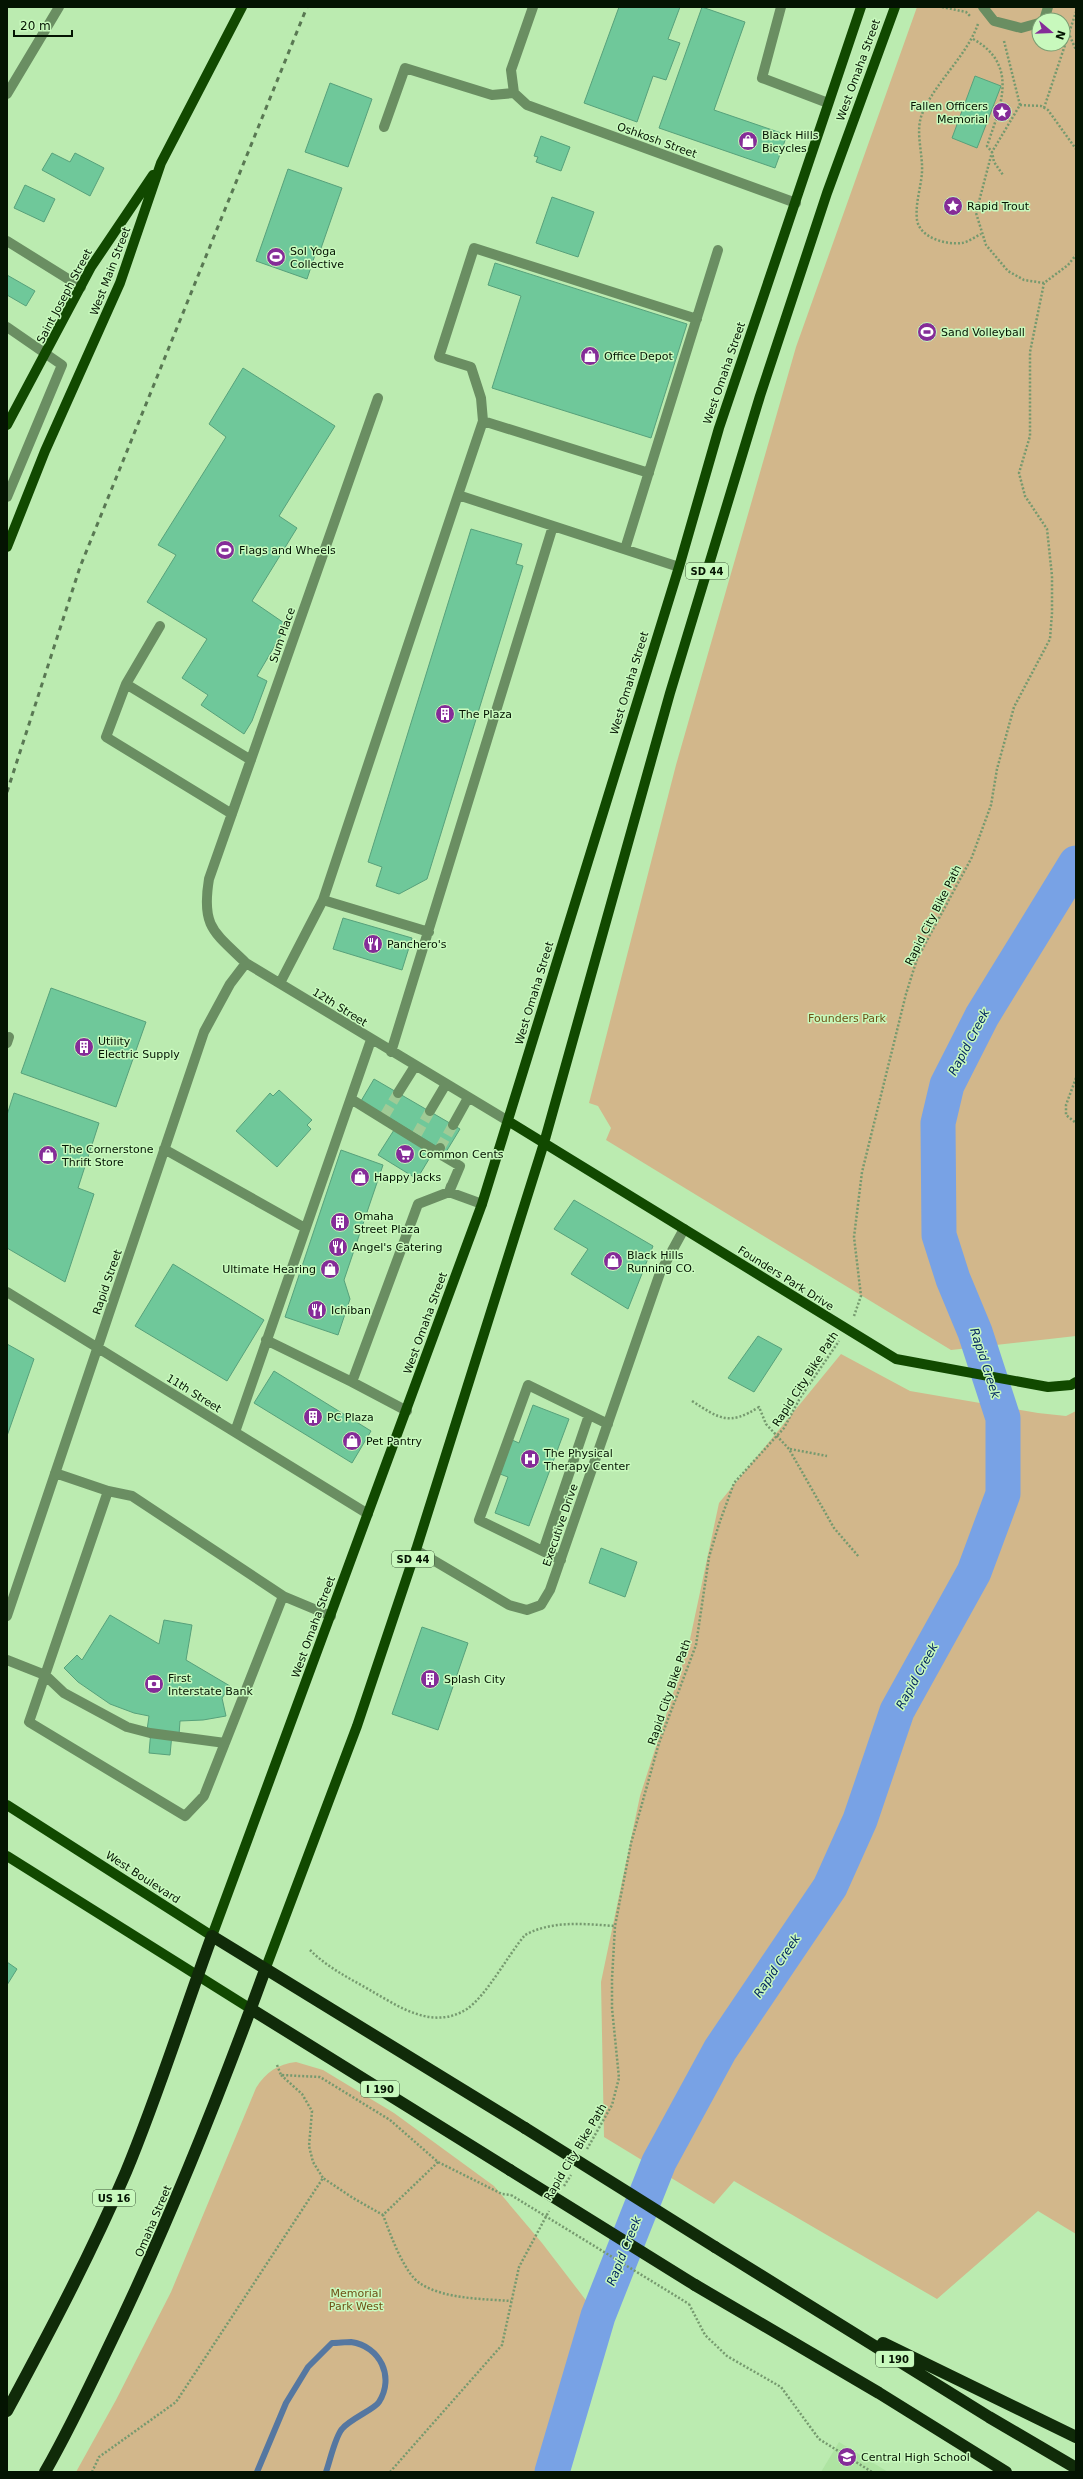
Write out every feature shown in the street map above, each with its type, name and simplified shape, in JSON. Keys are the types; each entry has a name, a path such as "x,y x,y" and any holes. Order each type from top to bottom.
{"highway":[{"name":"West Boulevard","path":"212,1936 265,1970"},
{"name":"West Omaha Street","path":"198,1975 212,1936"},
{"name":"Omaha Street","path":"45,2472 91,2384 160,2239 265,1970"},
{"name":"I 190","path":"265,1970 525,2128 989,2417 1076,2468"},
{"name":"US 16","path":"7,2411 90,2252 126,2173 152,2107 198,1975"},
{"name":"I 190","path":"251,2009 695,2285 879,2393 1006,2472"},
{"path":"827,2317 1076,2437"}],"main road":[{"name":"West Main Street","path":"7,547 45,451 120,283 161,163 242,7"},
{"name":"West Omaha Street","path":"212,1936 407,1411 482,1204 679,566 719,428 861,7"},
{"name":"West Omaha Street","path":"265,1970 357,1726 416,1550 544,1143 670,693 760,396 827,193 895,7"},
{"name":"Saint Joseph Street","path":"7,425 47,353 91,267 161,163"},
{"name":"Founders Park Drive","path":"508,1120 896,1359 1048,1387 1071,1385 1076,1382"},
{"name":"West Boulevard","path":"7,1805 212,1936"},
{"path":"7,1856 251,2009"}],"street":[{"path":"7,94 59,7"},
{"path":"384,127 405,68 492,95 514,93 511,70 533,7"},
{"path":"781,7 762,78 828,103"},
{"path":"983,8 994,21 1021,28 1031,25"},
{"name":"Oshkosh Street","path":"514,93 527,105 796,203"},
{"path":"7,241 81,287"},
{"path":"280,983 322,900 483,421 481,398 470,368 439,357 474,248 697,319"},
{"path":"625,549 718,250"},
{"path":"7,327 47,353 62,365 7,497"},
{"name":"Sum Place","path":"209,879 378,398"},
{"path":"483,421 649,473"},
{"path":"458,495 679,566"},
{"path":"391,1052 554,526"},
{"path":"160,626 126,684 106,737 232,814"},
{"path":"126,684 251,760"},
{"name":"12th Street","path":"209,879 205,903 208,923 220,938 246,963 391,1052 508,1120"},
{"path":"322,900 429,932"},
{"name":"Rapid Street","path":"7,1616 204,1032 230,984 246,963"},
{"path":"235,1432 371,1040"},
{"path":"398,1093 415,1066"},
{"path":"430,1111 446,1084"},
{"path":"453,1125 468,1098"},
{"path":"351,1099 439,1150 460,1166 449,1192"},
{"path":"164,1149 305,1228"},
{"path":"352,1382 418,1204 449,1192 482,1204"},
{"name":"Executive Drive","path":"416,1550 509,1605 527,1610 541,1606 550,1590 561,1560 660,1273 684,1229"},
{"name":"11th Street","path":"7,1292 368,1514"},
{"path":"266,1340 407,1411"},
{"path":"561,1560 479,1520 528,1385 608,1424"},
{"path":"542,1551 589,1415"},
{"path":"55,1473 108,1491 132,1496 283,1596 331,1616"},
{"path":"108,1491 28,1722 185,1816 204,1796 283,1596"},
{"path":"7,1660 45,1675 64,1693 127,1727 150,1733 225,1743"}],"path":[{"path":"981,234 962,243 942,241 925,234 917,222 917,199 922,171 920,130 922,114 940,83 973,39 983,8"},
{"path":"1071,26 1076,12"},
{"path":"973,39 980,43 994,58 1002,78 1003,99 987,146 992,152 994,162 1003,175"},
{"path":"1071,40 1076,50"},
{"path":"1004,41 1020,106 992,152 976,213 981,234 986,245 1008,271 1024,280 1044,283 1068,265 1076,255"},
{"path":"1044,108 1062,52"},
{"path":"1020,106 1044,108 1048,110 1076,149"},
{"name":"Rapid City Bike Path","path":"584,2153 612,2105 619,2078 612,2008 615,1926 631,1843 642,1799 660,1743 696,1645 709,1557 727,1499 734,1483 778,1436 856,1312 861,1296 854,1237 862,1172 906,994 917,959 972,857 990,805 1004,739 1014,707 1050,639 1052,576 1047,529 1024,496 1019,473 1030,436 1030,352 1044,283"},
{"path":"1076,1078 1066,1106 1066,1116 1076,1123"},
{"path":"692,1401 720,1418 730,1420 742,1417 759,1407 766,1424 789,1449 834,1528 859,1557"},
{"path":"789,1449 828,1456"},
{"path":"310,1950 337,1972 394,2005 414,2014 429,2017 447,2016 466,2009 480,1998 525,1935 536,1929 555,1924 615,1926"},
{"path":"277,2065 281,2075 302,2094 312,2110 309,2146 313,2162 323,2178 353,2198 383,2214 400,2258 420,2284 445,2293 511,2301"},
{"path":"281,2075 320,2077 390,2120 438,2162 502,2194 511,2195 689,2304 705,2335 727,2356 781,2387 819,2439 872,2472"},
{"path":"383,2214 438,2162"},
{"name":"Rapid City Bike Path","path":"560,2192 572,2173"},
{"path":"92,2472 100,2457 176,2402 323,2178"},
{"name":"Rapid City Bike Path","path":"390,2472 414,2443 496,2355 506,2333 511,2301 519,2267 552,2205"}],"shaded area":[{"name":"Central High School","path":"839,2442 888,2472 821,2472"}],"green space":[{"name":"Founders Park","path":"917,7 1076,7 1076,1336 951,1350 606,1140 611,1128 598,1106 589,1103 676,765 796,347"},
{"path":"841,1354 910,1391 1038,1413 1066,1416 1076,1411 1076,2234 1038,2211 937,2299 734,2181 714,2204 604,2137 601,1982 640,1796 689,1644 719,1503"},
{"name":"Memorial Park West","path":"296,2062 323,2070 394,2113 494,2186 542,2243 598,2316 552,2472 76,2472 116,2400 171,2292 256,2088 268,2073 278,2067"}],"building":[{"path":"619,7 680,7 668,39 680,43 666,80 653,76 637,122 584,103"},
{"path":"702,7 745,22 714,110 787,135 775,168 659,128"},
{"path":"975,76 1001,86 977,148 952,138"},
{"path":"330,83 372,99 348,167 305,152"},
{"path":"541,136 570,147 561,171 536,162 538,157 534,156"},
{"path":"52,153 70,162 75,153 104,168 90,196 42,170"},
{"path":"288,169 342,188 319,254 316,252 307,279 256,261"},
{"path":"25,185 55,199 44,222 14,208"},
{"path":"552,197 594,212 578,257 536,243"},
{"name":"Office Depot","path":"495,263 687,324 651,438 492,388 521,296 488,285"},
{"path":"7,275 35,291 26,306 7,295"},
{"name":"Flags and Wheels","path":"243,368 335,426 279,516 297,528 252,601 287,625 257,676 267,681 252,721 244,734 201,705 208,695 182,678 207,639 147,602 176,555 158,545 226,437 209,424"},
{"name":"The Plaza","path":"471,529 522,544 516,564 523,566 427,879 399,894 376,886 382,867 368,862"},
{"name":"Panchero's","path":"343,918 412,938 402,970 333,949"},
{"name":"Utility Electric Supply","path":"51,988 146,1022 116,1107 21,1073"},
{"name":"Common Cents","path":"374,1079 460,1129 446,1152 361,1101"},
{"path":"279,1090 312,1120 307,1125 311,1129 277,1167 236,1131 270,1093 273,1096"},
{"name":"The Cornerstone Thrift Store","path":"14,1093 99,1123 78,1188 94,1194 65,1282 7,1248 7,1115"},
{"name":"Common Cents","path":"394,1130 432,1154 417,1179 378,1155"},
{"name":"Omaha Street Plaza","path":"341,1150 383,1165 344,1280 350,1299 338,1335 285,1317"},
{"name":"Black Hills Running CO.","path":"574,1200 653,1246 628,1309 571,1274 588,1249 554,1229"},
{"path":"173,1264 264,1320 227,1381 135,1326"},
{"path":"758,1336 782,1349 754,1392 728,1378"},
{"path":"7,1344 34,1359 7,1436"},
{"name":"PC Plaza","path":"274,1371 371,1431 352,1463 254,1403"},
{"name":"The Physical Therapy Center","path":"533,1405 569,1419 529,1526 495,1513 508,1477 500,1474 512,1440 519,1443"},
{"path":"601,1548 637,1562 625,1597 589,1583"},
{"name":"First Interstate Bank","path":"110,1615 159,1644 164,1620 192,1625 186,1660 230,1686 222,1698 226,1716 203,1720 180,1721 179,1735 172,1734 170,1755 149,1753 151,1730 147,1730 149,1716 134,1713 110,1704 78,1682 64,1668 77,1655 82,1660"},
{"name":"Splash City","path":"422,1627 468,1643 438,1730 392,1714"},
{"path":"7,1962 17,1969 7,1985"}],"waterway":[{"name":"Rapid Creek","path":"552,2472 598,2316 659,2162 720,2050 830,1887 860,1820 897,1711 974,1572 1003,1494 1003,1418 975,1332 953,1279 939,1235 938,1123 947,1085 982,1016 1076,863"},
{"path":"257,2472 286,2403 308,2367 332,2343 351,2342 361,2345 377,2356 385,2373 384,2392 377,2405 346,2425 339,2433 326,2472"}],"tunnel":[{"path":"385,1115 398,1093"},
{"path":"417,1134 430,1111"},
{"path":"440,1148 453,1125"}],"railway":[{"path":"7,792 80,567 307,7"}],"place":[{"name":"Fallen Officers Memorial","path":"1002,112"},
{"name":"Black Hills Bicycles","path":"748,141"},
{"name":"Rapid Trout","path":"953,206"},
{"name":"Sol Yoga Collective","path":"276,257"},
{"name":"Sand Volleyball","path":"927,332"},
{"name":"Office Depot","path":"590,356"},
{"name":"Flags and Wheels","path":"225,550"},
{"name":"The Plaza","path":"445,714"},
{"name":"Panchero's","path":"373,944"},
{"name":"Utility Electric Supply","path":"84,1047"},
{"name":"Common Cents","path":"405,1154"},
{"name":"The Cornerstone Thrift Store","path":"48,1155"},
{"name":"Happy Jacks","path":"360,1177"},
{"name":"Omaha Street Plaza","path":"340,1222"},
{"name":"Angel's Catering","path":"338,1247"},
{"name":"Black Hills Running CO.","path":"613,1261"},
{"name":"Ultimate Hearing","path":"330,1269"},
{"name":"Ichiban","path":"317,1310"},
{"name":"PC Plaza","path":"313,1417"},
{"name":"Pet Pantry","path":"352,1441"},
{"name":"The Physical Therapy Center","path":"530,1459"},
{"name":"Splash City","path":"430,1679"},
{"name":"First Interstate Bank","path":"154,1684"},
{"name":"Central High School","path":"847,2457"}]}
